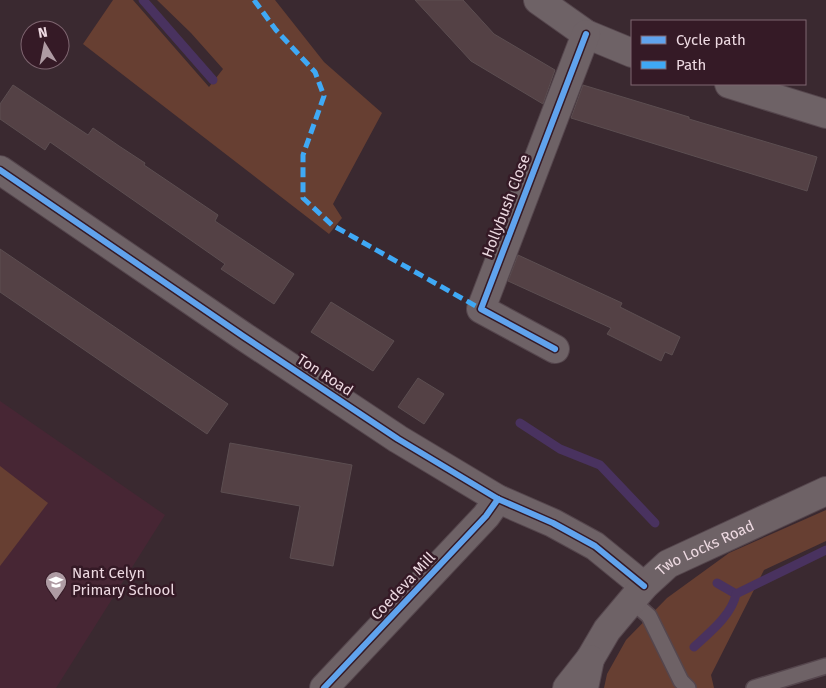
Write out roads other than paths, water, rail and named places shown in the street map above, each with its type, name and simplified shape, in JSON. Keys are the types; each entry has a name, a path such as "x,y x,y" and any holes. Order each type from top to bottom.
{"street":[{"path":"538,0 586,34 631,53"},
{"name":"Hollybush Close","path":"554,349 481,309 586,34"},
{"path":"732,85 826,114"},
{"name":"Ton Road","path":"0,170 398,439 498,498 553,523 595,546 638,594"},
{"name":"Two Locks Road","path":"568,688 590,659 608,630 638,594 668,564 826,491"},
{"name":"Coedeva Mill","path":"324,688 486,516 498,498"},
{"name":"Two Locks Road","path":"584,688 590,659"}],"lane":[{"path":"638,594 681,681 688,688"},
{"path":"754,688 826,666"}],"waterway":[{"path":"143,0 213,80"},
{"path":"520,423 560,449 600,465 655,523"},
{"path":"694,647 725,616 734,602 736,594 826,550"},
{"path":"717,583 736,594"}],"place":[{"name":"Nant Celyn Primary School","path":"56,601"}]}
